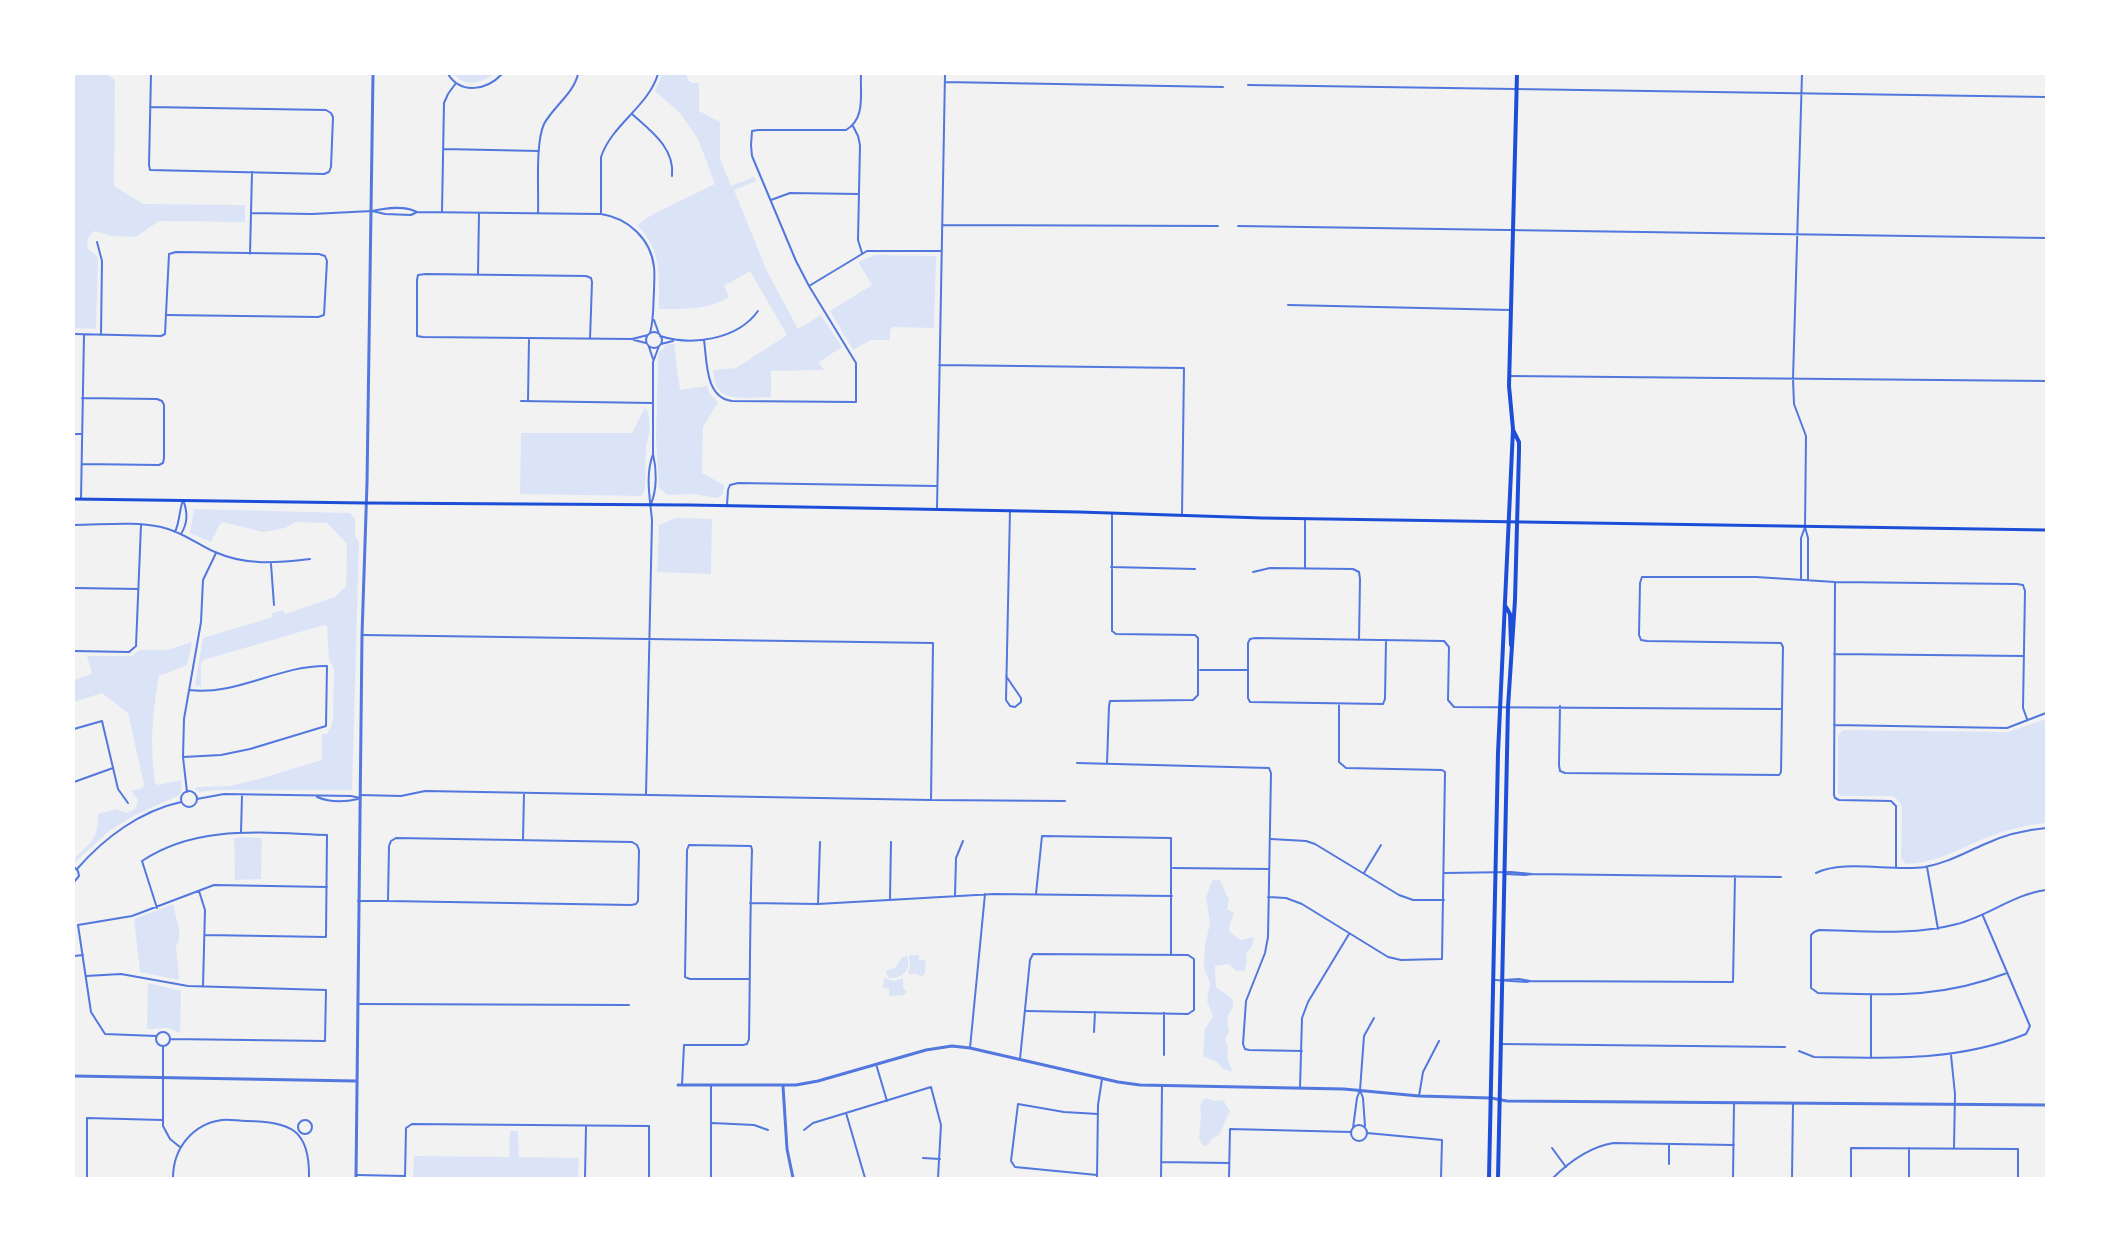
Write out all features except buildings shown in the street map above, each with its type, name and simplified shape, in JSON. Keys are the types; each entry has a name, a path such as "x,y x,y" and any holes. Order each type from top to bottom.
{"main road":[{"path":"1489,1179 1500,707 1513,429 1509,376 1517,74"},
{"path":"1498,1179 1508,707 1518,522 1519,442 1513,429"},
{"path":"74,499 651,504 1010,510 1305,519 2046,530"},
{"path":"1506,607 1510,614 1509,641 1512,649"}],"street":[{"path":"150,107 326,110 333,117 331,167 329,172 150,170 150,107 151,74"},
{"path":"373,74 362,635 356,1177 405,1177 406,1128 408,1125 649,1126 649,1179"},
{"path":"448,74 456,83 468,88 488,85 502,74"},
{"path":"538,213 539,151 544,124 578,74"},
{"path":"601,214 601,157 610,137 653,87 658,74"},
{"path":"704,339 711,385 722,399 856,402 856,363 796,261 752,156 751,145 752,131 838,131 853,126 860,112 861,74"},
{"path":"937,509 945,74"},
{"path":"1801,579 1802,538 1805,527 1806,436 1794,404 1793,379 1802,74"},
{"path":"945,82 1223,87"},
{"path":"442,212 444,103 456,83"},
{"path":"1248,85 2046,97"},
{"path":"632,114 665,147 672,160 672,176"},
{"path":"853,126 860,145 858,240 862,254"},
{"path":"444,149 539,151"},
{"path":"250,254 252,172"},
{"path":"771,200 781,195 796,193 859,194"},
{"path":"372,212 384,208 410,208 417,212"},
{"path":"251,213 601,214 619,219 636,230 651,255 654,268 654,320 659,335 659,345 653,362"},
{"path":"478,213 478,275"},
{"path":"942,225 1218,226"},
{"path":"1238,226 2046,238"},
{"path":"97,242 102,261 102,335"},
{"path":"809,286 862,254 874,250 941,251"},
{"path":"74,334 161,336 165,334 169,254 176,252 319,254 325,256 327,261 324,315 318,317 167,315"},
{"path":"590,339 591,278 586,276 418,275 417,336 590,339 632,339 649,334 675,340"},
{"path":"1288,305 1511,310"},
{"path":"632,339 654,348 675,340 704,339 726,334 744,325 751,321 758,311"},
{"path":"646,795 651,504 648,495 653,403 653,362 648,344 654,320"},
{"path":"81,499 84,334"},
{"path":"528,401 529,338"},
{"path":"939,365 1184,368 1182,515"},
{"path":"1509,376 2046,381"},
{"path":"82,398 157,399 164,405 163,463 159,465 82,464"},
{"path":"521,401 653,403"},
{"path":"74,434 82,434"},
{"path":"651,504 655,494 656,465 652,454"},
{"path":"727,506 729,487 738,483 937,486"},
{"path":"175,532 179,524 183,500"},
{"path":"181,534 187,509 183,500"},
{"path":"1006,676 1020,694 1021,702 1016,707 1010,706 1006,700 1006,676 1010,510"},
{"path":"1107,764 1110,701 1196,699 1199,670 1198,638 1195,635 1116,634 1112,632 1112,513"},
{"path":"1305,519 1305,568"},
{"path":"74,525 161,527 181,534 216,553 248,562 271,564 310,559"},
{"path":"74,651 133,650 136,646 141,525"},
{"path":"1805,527 1808,538 1808,580"},
{"path":"187,792 183,757 184,719 201,622 203,580 216,553"},
{"path":"271,564 274,604"},
{"path":"1111,567 1195,569"},
{"path":"1253,572 1270,568 1353,569 1359,572 1359,640"},
{"path":"1560,706 1560,771 1565,773 1779,775 1781,772 1783,647 1781,643 1641,640 1640,584 1642,577 1756,577 1835,582 2017,584 2024,585 2025,591 2023,708 2027,719"},
{"path":"1835,582 1834,798 1894,802 1896,806 1896,868"},
{"path":"74,588 138,589"},
{"path":"362,635 933,643 931,800"},
{"path":"1386,640 1383,704 1250,702 1248,698 1248,644 1250,639 1386,640 1447,643 1449,646 1448,700 1454,707 1782,709"},
{"path":"1834,654 2023,656"},
{"path":"183,757 221,754 250,748 326,726 327,666 310,666 286,671 228,689 207,692 189,690"},
{"path":"1199,670 1248,670"},
{"path":"1268,897 1286,898 1302,904 1392,958 1442,959 1445,772 1442,770 1346,768 1341,766 1339,762 1339,705"},
{"path":"1834,725 2007,728 2046,713"},
{"path":"74,729 102,721 118,789 128,803"},
{"path":"1077,763 1269,768 1266,945 1244,1008 1243,1044 1245,1048 1302,1051"},
{"path":"74,782 114,768"},
{"path":"197,798 224,794 317,796 325,800 350,801 360,797 401,796 425,791 1065,801"},
{"path":"187,792 194,793 197,798 196,804 192,807 187,807 181,802 181,797 187,792"},
{"path":"523,840 524,793"},
{"path":"241,832 242,795"},
{"path":"74,882 79,876 75,868 106,839 152,812 181,802"},
{"path":"1816,873 1831,867 1927,867 1959,857 2009,835 2046,828"},
{"path":"157,908 142,861 178,843 221,833 327,835 326,938 205,935"},
{"path":"1036,894 1042,836 1171,838 1171,954"},
{"path":"358,901 636,904 639,850 632,842 396,838 388,846 388,901"},
{"path":"1269,839 1306,841 1407,898 1444,900"},
{"path":"955,896 956,858 963,841"},
{"path":"818,904 820,842"},
{"path":"890,900 891,842"},
{"path":"750,979 690,979 685,977 687,850 689,845 750,846 750,979 747,1044 684,1045 680,1085 783,1086 810,1083 940,1047 970,1048 1102,1079 1162,1086 1360,1090 1419,1096 1491,1098 1499,1101 2046,1105"},
{"path":"1364,873 1381,845"},
{"path":"1927,867 1938,929"},
{"path":"1172,868 1269,869"},
{"path":"1444,873 1781,877"},
{"path":"1494,981 1733,982 1735,876"},
{"path":"170,1039 165,1032 159,1032 156,1036 105,1034 91,1012 78,925 111,921 157,908 214,885 327,887"},
{"path":"2007,974 1982,983 1926,994 1813,992 1810,988 1811,935 1819,930 1914,932 1938,929 1983,915 2019,897 2046,890"},
{"path":"199,891 205,910 203,987"},
{"path":"970,1048 985,894"},
{"path":"750,903 818,904 985,894 1172,896"},
{"path":"1799,1052 1814,1057 1907,1058 1951,1054 2003,1042 2026,1034 2030,1026 1983,915"},
{"path":"1300,1088 1302,1018 1308,1002 1349,934"},
{"path":"74,956 83,954"},
{"path":"1020,1059 1030,960 1033,954 1171,954 1192,956 1194,959 1194,1010 1192,1013 1026,1011"},
{"path":"86,976 121,974 203,987 326,990 325,1041 170,1039"},
{"path":"1871,994 1871,1058"},
{"path":"357,1004 629,1005"},
{"path":"1094,1032 1095,1012"},
{"path":"1164,1013 1164,1055"},
{"path":"1367,1133 1366,1137 1360,1140 1354,1138 1352,1130 1360,1090 1364,1036 1374,1018"},
{"path":"156,1036 157,1043 163,1046"},
{"path":"163,1046 169,1043 170,1039"},
{"path":"1419,1096 1423,1072 1439,1041"},
{"path":"1500,1044 1785,1047"},
{"path":"163,1046 162,1120 167,1136 180,1147"},
{"path":"1951,1054 1954,1148"},
{"path":"876,1064 887,1101"},
{"path":"74,1076 356,1082"},
{"path":"1098,1114 1064,1112 1018,1104 1012,1166 1097,1177 1098,1114 1102,1079"},
{"path":"711,1085 711,1179"},
{"path":"783,1086 787,1149 793,1179"},
{"path":"1161,1179 1162,1086"},
{"path":"804,1130 813,1123 931,1088 941,1125 938,1179"},
{"path":"1360,1090 1363,1098 1363,1122 1367,1133"},
{"path":"1792,1179 1793,1103"},
{"path":"1733,1179 1734,1104"},
{"path":"846,1113 865,1179"},
{"path":"123,1179 87,1178 87,1118 162,1120"},
{"path":"173,1179 174,1166 180,1147 194,1132 223,1120 277,1122 299,1133 304,1134 310,1132 311,1124 305,1120 298,1126 299,1133 309,1155 309,1179"},
{"path":"711,1123 754,1125 768,1130"},
{"path":"1228,1179 1230,1130 1352,1130 1360,1125 1365,1128"},
{"path":"585,1179 586,1126"},
{"path":"1367,1133 1442,1140 1441,1179"},
{"path":"1553,1179 1593,1148 1602,1145 1613,1143 1734,1145"},
{"path":"1669,1144 1669,1164"},
{"path":"1552,1148 1566,1167"},
{"path":"1851,1179 1851,1148 1954,1148 2018,1149 2018,1179"},
{"path":"1909,1148 1909,1179"},
{"path":"923,1158 940,1159"},
{"path":"1161,1162 1229,1163"}],"shaded area":[{"path":"74,74 106,74 115,80 114,186 143,204 245,205 245,222 159,221 136,237 111,236 95,231 89,237 87,244 88,249 98,257 96,329 74,328"},
{"path":"454,74 494,74 484,80 468,83"},
{"path":"662,74 686,74 692,83 699,83 699,111 720,122 720,159 731,186 754,177 756,181 734,190 766,269 798,329 821,315 842,347 819,362 824,370 771,371 771,397 728,396 718,389 714,380 713,370 736,368 787,335 750,271 724,286 729,297 721,301 695,308 659,309 659,275 655,254 645,234 637,225 653,214 715,184 698,139 680,113 655,91"},
{"path":"875,255 936,256 934,328 893,327 890,330 890,340 871,340 853,350 830,311 872,285 858,262"},
{"path":"668,344 674,344 680,390 707,386 710,394 718,402 703,427 702,473 724,485 723,494 718,498 693,494 668,495 659,488 656,439 658,356"},
{"path":"645,407 649,415 650,426 646,446 645,490 641,496 520,494 521,433 632,433"},
{"path":"194,509 350,513 355,519 355,536 359,542 352,790 200,792 194,789 230,786 322,760 322,734 327,734 333,719 334,668 329,660 327,626 203,660 201,687 195,685 203,638 273,617 272,613 283,610 285,614 335,597 346,586 347,544 327,523 296,522 285,528 263,532 223,522 211,542 190,533"},
{"path":"676,518 712,519 711,574 657,572 659,525"},
{"path":"192,642 187,665 159,676 153,717 155,783 158,785 181,780 180,795 135,815 109,831 74,863 74,859 95,835 98,814 116,809 127,813 135,809 138,800 131,791 142,788 144,785 128,713 102,693 74,702 74,680 92,674 87,656 132,656 139,650 167,650"},
{"path":"2046,719 2046,823 2005,831 1940,857 1906,864 1901,859 1902,807 1898,800 1892,796 1842,796 1838,794 1838,736 1843,730 2008,732"},
{"path":"234,838 262,838 261,879 235,880"},
{"path":"1220,880 1229,900 1227,909 1234,913 1229,927 1230,932 1240,940 1254,937 1252,946 1246,954 1245,970 1236,971 1229,964 1215,966 1216,987 1233,1001 1227,1019 1229,1032 1225,1039 1228,1048 1227,1057 1233,1072 1223,1069 1217,1062 1203,1056 1205,1029 1213,1016 1207,1001 1210,983 1204,968 1205,945 1210,923 1206,897 1212,881"},
{"path":"173,904 179,929 179,941 176,945 179,980 140,972 134,919"},
{"path":"909,955 919,955 919,960 926,960 925,973 922,977 917,974 908,974"},
{"path":"907,956 908,966 905,973 898,977 888,978 886,971 896,967 902,957"},
{"path":"884,978 894,981 903,978 903,987 907,992 903,995 889,996 889,989 883,988"},
{"path":"148,983 181,991 180,1033 168,1028 147,1029"},
{"path":"1206,1098 1215,1101 1223,1100 1230,1111 1219,1135 1208,1145 1203,1146 1199,1138 1200,1107"},
{"path":"510,1131 518,1131 519,1157 579,1158 578,1178 413,1178 414,1156 509,1157"}]}
